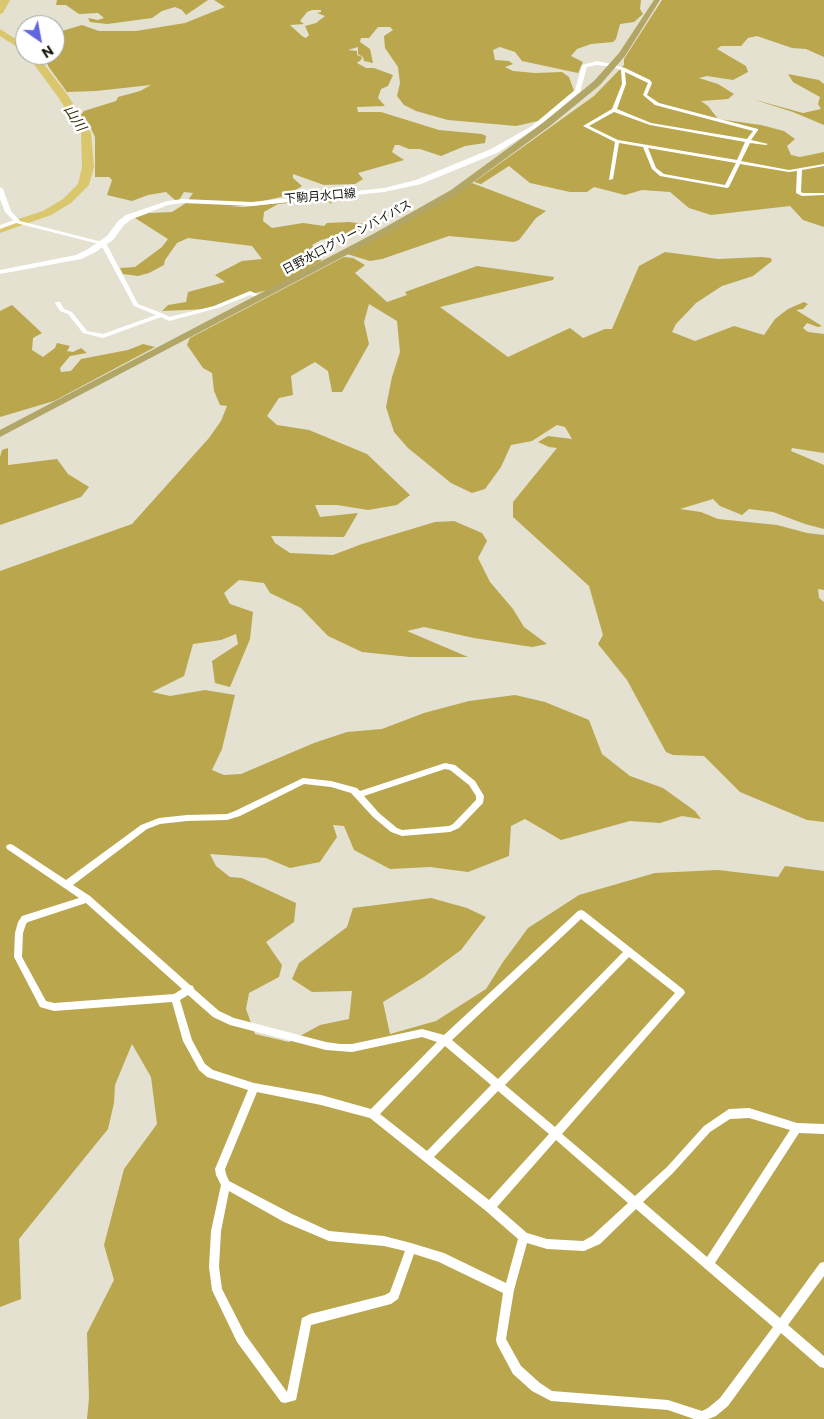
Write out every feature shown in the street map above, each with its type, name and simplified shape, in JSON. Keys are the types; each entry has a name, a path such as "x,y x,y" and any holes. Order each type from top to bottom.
{"highway":[{"name":"日野水口グリーンバイパス","path":"0,434 406,220 454,192 553,119 597,83 637,33 657,0"}],"main road":[{"name":"下駒月水口線","path":"0,272 78,257 110,238 121,223 129,217 167,203 183,201 252,204 384,190 418,182 494,151 517,139 554,112 578,91 584,66 600,63 610,68"}],"street":[{"path":"610,68 623,69 650,83 645,95 657,104 756,130 748,141 727,187 662,175 654,169 645,147"},
{"path":"623,69 624,84 614,110 585,126 617,141 789,171 824,165"},
{"path":"614,110 650,124 766,144"},
{"path":"611,179 617,141"},
{"path":"800,170 798,192 802,195 824,194"},
{"path":"0,189 8,212 20,223"},
{"path":"0,227 20,223 103,243 136,305 169,319 216,307 250,294 261,297"},
{"path":"58,304 62,310 70,313 85,332 102,338 162,315"},
{"path":"66,885 144,826 159,820 227,817 303,781 331,784 354,790 360,794 376,815 394,830 402,833 454,828 480,800 480,796 472,783 452,767 445,766 360,794"},
{"path":"10,847 87,899 216,1014 233,1022 326,1046 352,1048 422,1033 445,1040 824,1363"},
{"path":"87,899 25,919 22,922 19,933 18,958 43,1004 54,1007 175,998 190,989"},
{"path":"373,1114 445,1040 580,914 681,993 490,1207"},
{"path":"427,1158 629,952"},
{"path":"175,998 188,1041 202,1067 210,1074 254,1087 320,1100 373,1114 490,1207 524,1237 547,1244 584,1246 596,1240 637,1203 707,1129 729,1114 749,1113 797,1128 824,1129"},
{"path":"254,1087 220,1168 221,1175 226,1184 288,1218 328,1236 384,1241 411,1248 440,1257 509,1290"},
{"path":"708,1264 797,1128"},
{"path":"226,1184 216,1231 214,1267 217,1290 240,1338 285,1398 292,1396 306,1322 310,1319 387,1300 394,1295 411,1248"},
{"path":"524,1237 509,1290 501,1340 517,1370 536,1387 551,1396 668,1404 702,1416 712,1412 724,1402 824,1267"}],"shaded area":[{"path":"57,0 208,0 186,15 182,10 175,7 162,11 152,18 107,24 90,22 88,18 98,20 104,18 98,13 79,14 66,5 56,5"},
{"path":"214,0 641,0 640,9 643,14 634,22 620,24 616,39 613,42 591,44 577,49 571,56 583,62 578,73 522,61 515,52 500,47 493,50 495,60 509,61 513,64 505,67 513,71 535,73 562,72 569,77 574,91 538,121 516,126 448,120 416,111 404,105 397,96 400,83 398,67 385,48 384,36 393,30 390,27 378,27 369,38 361,38 360,42 370,49 373,63 364,61 363,57 358,54 358,47 348,50 357,51 357,55 362,57 357,63 366,68 374,68 393,75 388,86 381,89 378,98 385,106 357,107 358,112 381,112 439,130 482,134 486,136 485,143 465,146 441,156 420,149 409,149 395,145 392,152 404,160 358,173 363,179 355,184 324,185 293,174 293,178 302,186 285,196 241,206 229,206 243,207 329,197 333,198 331,204 327,200 322,200 278,204 264,212 263,221 272,228 303,223 324,226 327,223 349,222 372,225 359,231 321,240 312,245 322,254 321,261 272,289 239,297 206,309 162,311 168,305 186,302 188,292 225,282 215,275 242,261 262,259 252,246 188,238 177,243 165,260 164,265 149,273 138,276 123,274 120,268 135,267 162,247 168,239 135,218 149,213 172,212 186,203 193,193 184,192 179,200 175,200 166,192 148,195 132,201 107,195 112,180 109,177 95,177 95,137 88,122 80,116 84,111 116,101 118,97 140,91 151,85 67,92 48,65 65,65 65,30 82,25 99,31 136,31 185,23 225,7","holes":["312,10 321,10 321,12 317,13 325,16 316,23 305,26 309,35 306,38 290,25 304,24 300,21 307,12"]},
{"path":"662,0 824,0 824,57 806,49 792,48 757,36 748,38 741,46 721,46 717,49 746,66 748,72 733,80 707,76 699,78 718,84 734,94 728,99 701,101 708,106 718,119 761,125 784,131 795,139 787,146 791,155 800,157 824,152 824,227 803,220 790,206 711,215 689,208 670,192 642,190 625,195 594,187 587,192 570,192 530,183 509,166 481,184 474,182 594,96 624,65 624,59"},
{"path":"788,74 819,80 824,84 824,125 793,112 752,99 803,113 821,109 818,104 820,97 793,82"},
{"path":"472,183 546,211 536,218 519,240 514,242 449,236 382,259 370,261 347,254"},
{"path":"665,252 718,259 761,257 771,258 772,261 753,276 722,286 696,303 676,324 672,332 695,341 734,326 764,335 775,319 788,309 804,302 808,304 803,309 796,310 822,326 818,327 807,323 803,328 808,332 824,334 824,453 792,448 791,451 824,465 824,529 773,512 749,509 742,515 720,506 713,499 680,509 701,512 718,519 777,525 807,533 824,535 824,590 818,589 819,598 824,602 824,822 807,820 740,792 704,756 673,755 666,752 627,680 598,644 603,635 589,586 513,517 513,502 557,448 538,442 548,436 572,439 565,427 557,425 532,441 511,445 501,467 485,489 472,493 451,483 408,448 394,432 386,407 392,377 400,352 397,321 369,304 364,322 369,344 342,392 332,392 328,371 315,362 291,376 293,395 279,398 267,416 277,425 309,430 367,454 410,495 397,505 368,510 337,505 315,505 320,517 358,513 344,537 271,536 275,543 290,553 333,555 362,544 435,522 454,521 482,533 487,541 478,558 490,582 513,609 524,627 547,644 532,647 474,638 424,627 407,631 468,657 410,657 362,652 328,636 301,608 270,593 264,583 239,580 224,593 230,604 253,612 250,639 230,687 215,683 212,661 238,644 236,634 221,640 193,644 184,676 152,692 170,696 205,690 235,695 222,749 212,770 224,775 241,774 314,743 347,732 382,729 424,713 469,701 515,695 545,702 589,720 602,754 630,776 663,788 695,811 701,819 682,816 660,823 630,821 561,840 525,819 511,826 509,856 468,872 430,867 390,869 354,850 344,826 333,825 337,837 320,862 290,868 266,858 210,854 216,866 230,877 242,878 296,903 294,922 266,942 282,965 279,977 249,993 246,1009 255,1034 289,1042 320,1025 349,1019 352,991 312,992 292,979 299,963 347,927 353,908 431,898 467,908 486,917 461,950 424,977 383,1002 390,1034 436,1021 486,989 528,928 579,895 655,873 718,870 778,877 785,866 824,871 824,1419 87,1419 89,1398 87,1333 114,1280 104,1245 124,1169 157,1124 151,1077 132,1044 115,1085 114,1103 108,1129 19,1239 21,1299 0,1307 0,571 132,524 209,438 221,421 227,406 220,405 214,391 212,373 203,368 187,345 190,338 344,257 353,258 365,265 355,273 387,302 407,295 405,292 477,266 554,277 553,280 440,307 508,357 570,328 583,338 605,329 612,329 639,266"},
{"path":"12,305 42,333 33,338 32,350 43,357 55,348 57,343 70,346 67,351 73,352 81,348 87,353 70,356 60,368 61,372 71,371 81,359 128,350 143,344 155,347 54,401 0,417 0,311"},
{"path":"8,448 8,465 57,459 68,474 89,487 81,497 0,525 0,457 2,450"}],"waterway":[{"name":"山川","path":"0,11 5,0"},
{"name":"山川","path":"0,32 15,42"},
{"name":"山川","path":"0,229 47,213 67,201 83,185 88,167 86,133 63,96 40,65"}]}
